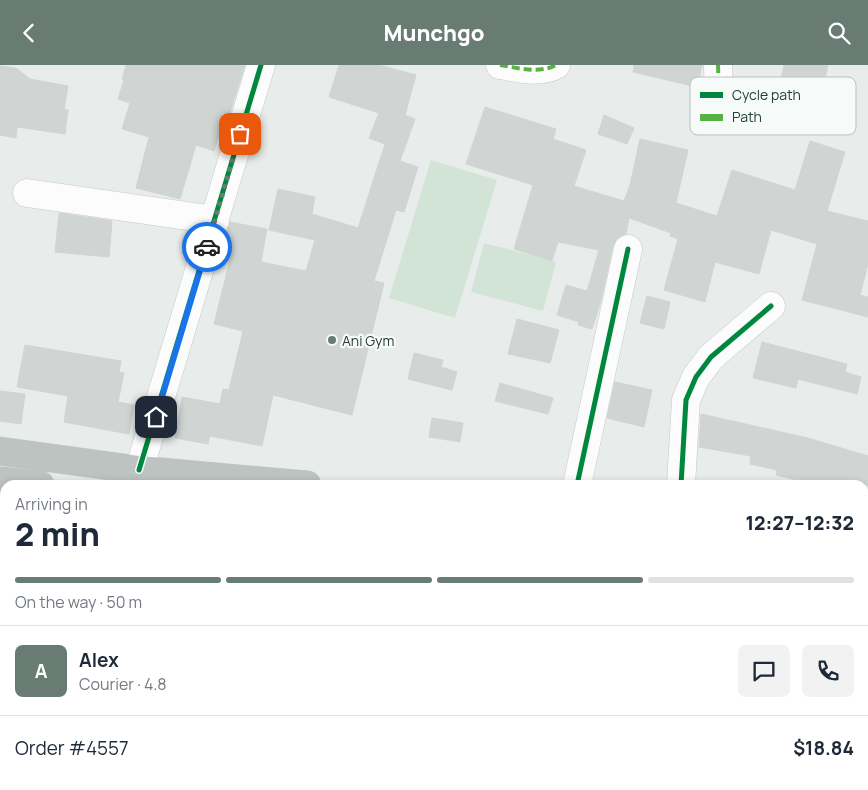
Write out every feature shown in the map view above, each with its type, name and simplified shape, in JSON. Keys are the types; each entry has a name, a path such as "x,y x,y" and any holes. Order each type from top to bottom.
{"highway":[{"path":"0,451 139,470 251,480"}],"street":[{"path":"139,470 261,65"},
{"path":"500,65 532,70 551,68 556,65"},
{"path":"27,193 215,220"},
{"path":"578,480 628,249"},
{"path":"682,480 686,401 696,377 711,357 771,306"}],"green space":[{"path":"431,160 497,180 455,318 389,298"},
{"path":"484,243 556,262 543,311 471,292"}],"building":[{"path":"126,65 245,65 227,122 223,121 214,151 196,145 180,199 136,188 149,137 122,129 130,103 118,99"},
{"path":"339,65 379,65 416,75 405,115 415,119 400,161 418,167 404,212 396,210 374,281 384,283 352,415 273,395 262,446 210,436 208,444 175,438 182,397 220,404 223,389 229,390 243,331 214,324 231,256 221,253 230,222 267,229 261,262 306,271 315,240 269,230 278,189 315,197 312,214 358,228 385,144 369,138 379,113 329,97"},
{"path":"634,65 702,65 699,77 690,77 690,85 633,72"},
{"path":"784,65 828,65 825,77 781,77"},
{"path":"0,66 16,68 30,79 68,86 64,109 68,110 65,134 17,127 16,138 0,135"},
{"path":"485,107 556,129 553,139 586,150 574,186 624,201 630,185 640,139 688,150 676,203 717,216 732,170 795,190 810,141 845,152 827,211 868,221 868,264 860,295 868,297 868,317 802,300 817,244 771,230 759,274 715,262 705,302 664,290 678,239 670,236 671,233 629,218 626,234 617,238 613,246 600,304 592,329 578,325 579,322 557,315 566,285 587,291 599,250 558,242 552,261 514,249 533,185 466,164"},
{"path":"604,115 634,128 627,144 598,134"},
{"path":"59,213 112,221 109,257 55,252"},
{"path":"647,296 670,302 664,329 640,323"},
{"path":"517,319 559,330 550,363 508,354"},
{"path":"762,342 847,364 845,372 861,377 857,394 798,379 796,388 753,378"},
{"path":"25,345 121,361 119,372 124,373 118,402 134,405 129,434 64,422 68,396 17,387"},
{"path":"414,353 443,360 441,367 457,372 452,390 408,379"},
{"path":"615,382 652,390 644,427 607,418"},
{"path":"500,383 553,398 548,414 495,401"},
{"path":"0,391 25,394 21,424 0,421"},
{"path":"701,414 808,438 868,456 868,480 797,480 776,475 777,470 750,464 751,456 699,447"},
{"path":"432,418 463,423 460,442 429,437"}],"marked path":[{"path":"500,65 536,70 556,65"},
{"path":"718,65 718,77"}],"cycle path":[{"path":"139,470 261,65"},
{"path":"578,480 628,249"},
{"path":"681,480 686,400 696,377 711,357 771,306"}],"way so far":[{"path":"207,247 240,134"}],"place":[{"name":"Ani Gym","path":"332,340"}],"route":[{"path":"156,417 207,247"}]}
